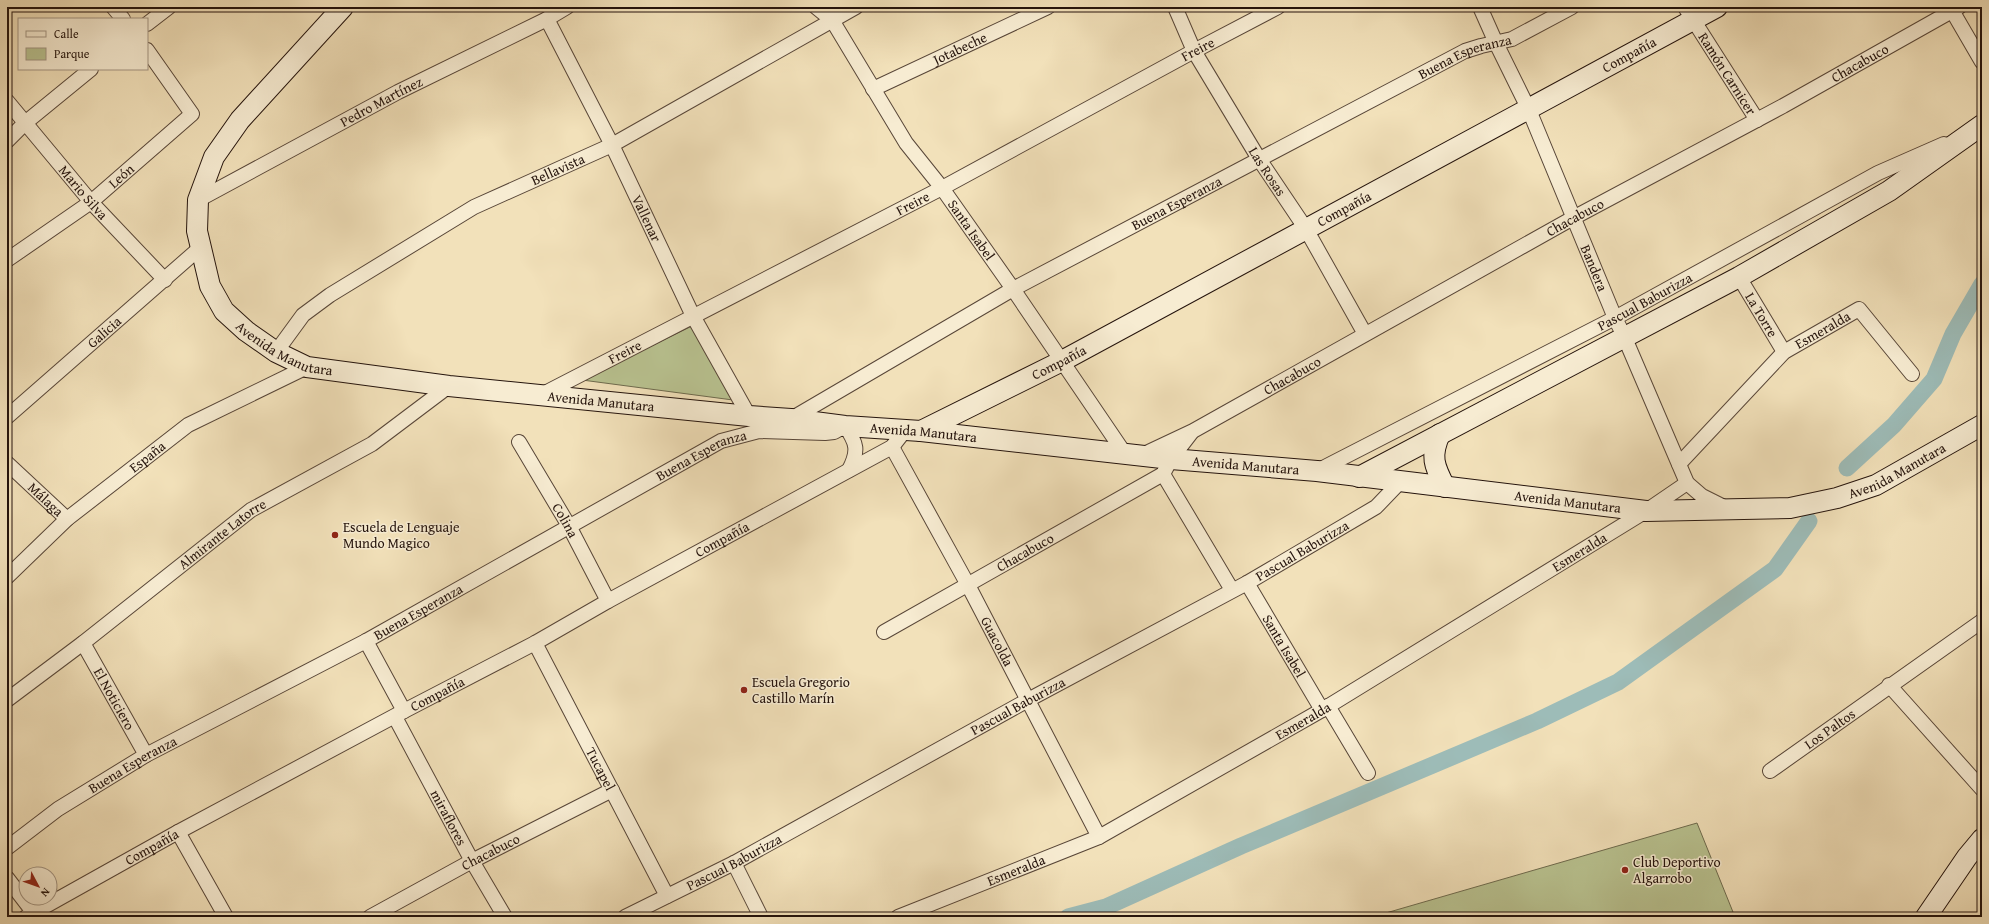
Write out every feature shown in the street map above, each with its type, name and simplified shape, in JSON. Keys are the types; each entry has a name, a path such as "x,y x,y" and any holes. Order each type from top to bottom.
{"main road":[{"name":"Avenida Manutara","path":"343,7 240,120 214,157 198,200 196,231 210,286 224,310 246,331 276,352 307,367 449,386 791,419 845,426 913,430 1134,455 1167,467 1317,471 1646,510 1790,508 1837,498 1876,485 1982,425"},
{"name":"Compañía","path":"913,430 969,407 1062,361 1529,110 1689,13 1717,7"},
{"name":"Pascual Baburizza","path":"1359,477 1624,336 1739,277 1889,190 1979,132"},
{"path":"966,436 963,422 969,407"},
{"path":"1440,434 1434,446 1434,465 1446,487"},
{"path":"1926,917 1967,857 1982,839"}],"street":[{"path":"113,7 122,18"},
{"path":"148,23 169,7"},
{"name":"Pedro Martínez","path":"198,200 398,92 547,19 567,7"},
{"name":"Santa Isabel","path":"816,7 832,20 906,143 942,188 1062,361 1134,455"},
{"name":"Bellavista","path":"276,352 303,315 330,294 474,207 612,145 856,7"},
{"name":"Jotabeche","path":"873,89 1048,7"},
{"name":"Las Rosas","path":"1175,7 1194,51 1259,159 1306,229 1365,334"},
{"name":"Freire","path":"543,394 942,188 1278,7"},
{"name":"Bandera","path":"1480,7 1529,110 1615,318 1687,483 1702,496 1730,510"},
{"name":"Buena Esperanza","path":"791,419 1013,289 1259,159 1465,51 1512,39 1572,7"},
{"path":"1954,8 1982,62"},
{"name":"Chacabuco","path":"1134,455 1193,432 1573,218 1757,120 1954,8"},
{"name":"Ramón Carnicer","path":"1689,13 1757,120"},
{"name":"Vallenar","path":"547,19 612,145 693,316 749,416"},
{"name":"León","path":"7,260 91,202 192,114 148,51"},
{"path":"7,141 25,123 90,70"},
{"name":"Mario Silva","path":"7,101 91,202 165,280"},
{"name":"Pascual Baburizza","path":"1317,471 1615,318 1878,173 1979,132"},
{"name":"Galicia","path":"7,417 165,280 200,247"},
{"name":"La Torre","path":"1739,277 1784,352"},
{"name":"Esmeralda","path":"1679,464 1784,352 1859,310 1912,374"},
{"name":"España","path":"7,577 67,519 188,425 307,367"},
{"name":"Almirante Latorre","path":"7,700 83,643 251,510 372,444 449,386"},
{"path":"845,426 851,435 856,452 849,470"},
{"name":"Buena Esperanza","path":"7,848 58,809 146,755 366,641 721,441 759,431 834,432 845,426"},
{"name":"Compañía","path":"32,915 178,832 535,643 608,601 892,447 913,430"},
{"name":"Chacabuco","path":"884,632 968,585 1167,467 1193,432"},
{"name":"Colina","path":"519,442 569,526 608,601"},
{"name":"Guacolda","path":"892,447 968,585 1099,837"},
{"name":"Málaga","path":"7,462 67,519"},
{"path":"1167,467 1232,590"},
{"name":"Pascual Baburizza","path":"626,917 734,863 1028,700 1246,583 1376,507 1401,481"},
{"name":"Esmeralda","path":"898,917 1099,837 1325,708 1646,510 1687,483"},
{"name":"Santa Isabel","path":"1246,583 1368,773"},
{"name":"Los Paltos","path":"1770,771 1889,685 1982,621"},
{"name":"miraflores","path":"366,641 472,861 505,917"},
{"name":"El Noticiero","path":"83,643 146,755"},
{"name":"Tucapel","path":"535,643 667,896"},
{"path":"1889,685 1982,789"},
{"name":"Chacabuco","path":"370,917 472,861 612,790"},
{"path":"178,832 226,917"},
{"path":"734,863 761,917"},
{"path":"7,878 32,915"}],"green space":[{"path":"696,324 733,400 582,380"},
{"name":"Club Deportivo Algarrobo","path":"1697,823 1735,917 1372,917"}],"waterway":[{"path":"1847,468 1894,425 1934,379 1953,334 1982,284"},
{"path":"1068,917 1106,907 1241,846 1537,721 1618,682 1775,569 1809,521"}],"place":[{"name":"Escuela de Lenguaje Mundo Magico","path":"335,535"},
{"name":"Escuela Gregorio Castillo Marín","path":"744,690"},
{"name":"Club Deportivo Algarrobo","path":"1625,870"}]}
